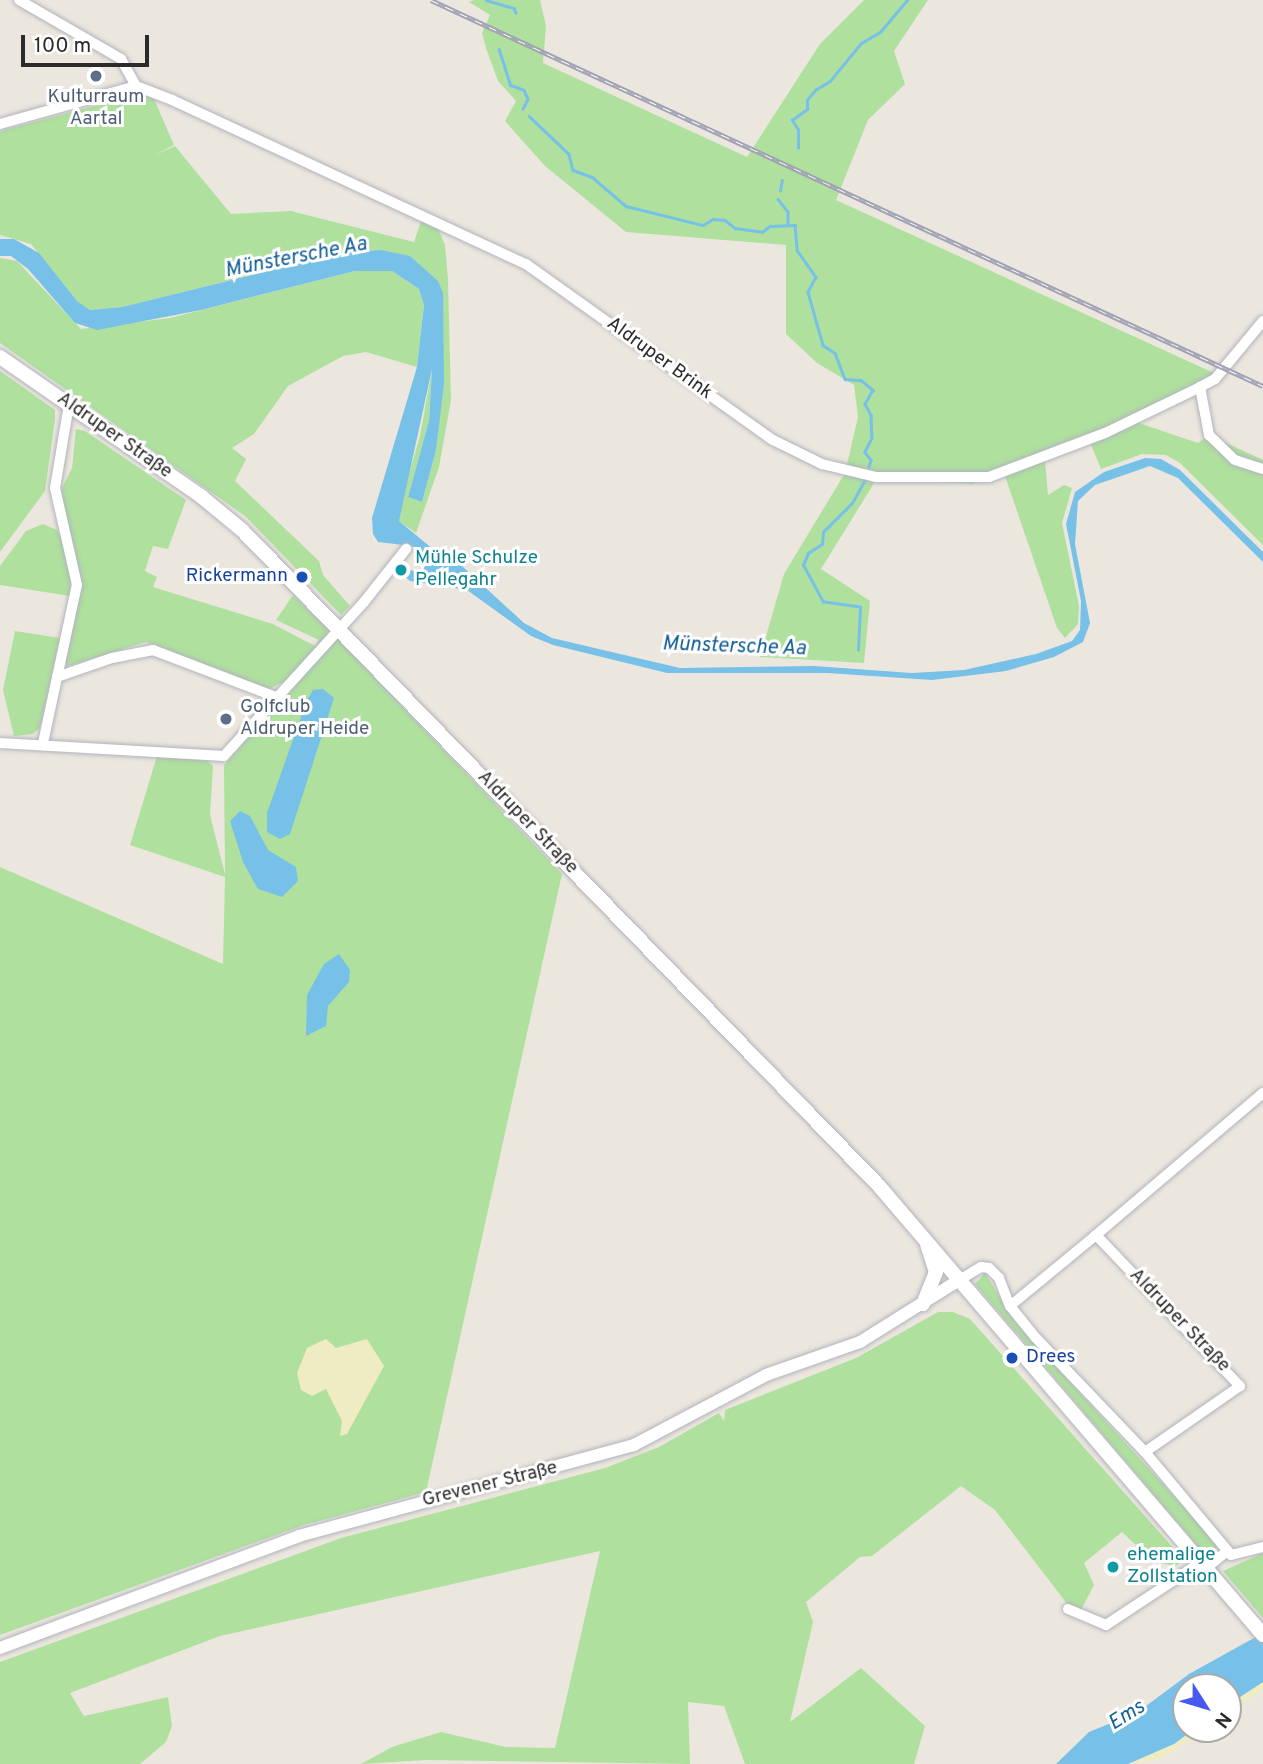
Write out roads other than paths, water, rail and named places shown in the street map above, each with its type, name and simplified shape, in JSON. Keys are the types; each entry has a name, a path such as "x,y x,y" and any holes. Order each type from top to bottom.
{"main road":[{"name":"Aldruper Straße","path":"0,357 222,513 339,630 924,1237 1263,1635"},
{"path":"923,1304 936,1272 924,1237"}],"street":[{"path":"0,124 136,86 121,59 19,0"},
{"name":"Aldruper Brink","path":"136,86 526,264 773,440 822,464 876,477 989,477 1105,433 1215,379 1263,321"},
{"path":"1200,387 1209,435 1235,460 1263,470"},
{"path":"43,743 76,585 55,488 69,404"},
{"path":"0,743 19,747 43,743 225,756 339,630 406,549"},
{"path":"57,677 112,658 153,650 276,697"},
{"path":"1010,1306 1263,1093"},
{"name":"Aldruper Straße","path":"1096,1234 1240,1385 1145,1452"},
{"path":"961,1279 981,1267 989,1268 999,1278 1010,1306 1145,1452 1227,1551 1234,1556 1263,1547"},
{"name":"Grevener Straße","path":"0,1648 299,1536 634,1445 766,1375 860,1342 961,1279"},
{"path":"1068,1609 1106,1625 1227,1551"}],"water":[{"path":"0,239 14,239 39,253 77,301 90,310 122,307 345,252 381,250 410,256 438,281 443,293 444,383 436,450 422,502 408,497 429,421 432,369 399,521 434,550 450,555 524,623 552,638 680,668 814,666 912,673 964,670 1036,654 1072,641 1080,630 1081,601 1066,524 1075,492 1104,472 1145,458 1161,459 1180,470 1263,552 1263,562 1178,478 1150,466 1095,485 1078,501 1075,544 1090,623 1083,642 1054,657 1006,671 932,680 827,673 667,673 553,645 531,636 467,590 410,581 404,576 411,570 419,573 428,562 424,556 412,546 378,542 373,534 372,518 417,367 424,305 419,289 392,271 355,271 201,310 97,330 75,323 28,269 11,256 0,256"},
{"path":"323,689 334,698 290,834 280,839 267,832 267,813 307,700 313,690"},
{"path":"240,811 250,816 268,850 296,867 298,881 282,897 258,889 243,862 230,821"},
{"path":"339,954 350,970 349,982 328,1006 326,1026 306,1036 307,995 324,964"},
{"path":"1263,1633 1263,1682 1242,1696 1242,1673 1191,1673"},
{"path":"1172,1687 1172,1743 1175,1743 1128,1764 1056,1764 1089,1732 1138,1712"}],"waterway":[{"path":"486,0 514,8 516,13"},
{"path":"798,148 798,130 792,120 807,109 807,100 815,90 830,81 861,43 880,32 907,0"},
{"path":"499,49 511,85 524,90 528,99 523,109"},
{"path":"529,116 569,154 573,170 592,177 626,206 703,225 713,219 725,220 735,228 762,232 770,226 795,225 797,250 816,277 808,292 823,345 835,353 845,379 861,380 873,390 865,404 871,415 872,438 865,452 871,460 869,467"},
{"path":"780,191 782,180"},
{"path":"778,199 788,212 788,223"},
{"path":"858,650 860,607 823,602 803,565 808,553 822,544 823,532 852,503 865,480"}],"railway":[{"path":"431,0 1263,386"}],"place":[{"name":"Kulturraum Aartal","path":"96,76"},
{"name":"Mühle Schulze Pellegahr","path":"401,570"},
{"name":"Rickermann","path":"302,577"},
{"name":"Golfclub Aldruper Heide","path":"226,719"},
{"name":"Drees","path":"1012,1358"},
{"name":"ehemalige Zollstation","path":"1113,1567"}],"water label":[{"name":"Münstersche Aa","path":"296,258"},
{"name":"Münstersche Aa","path":"734,647"},
{"name":"Ems","path":"1127,1716"}]}
